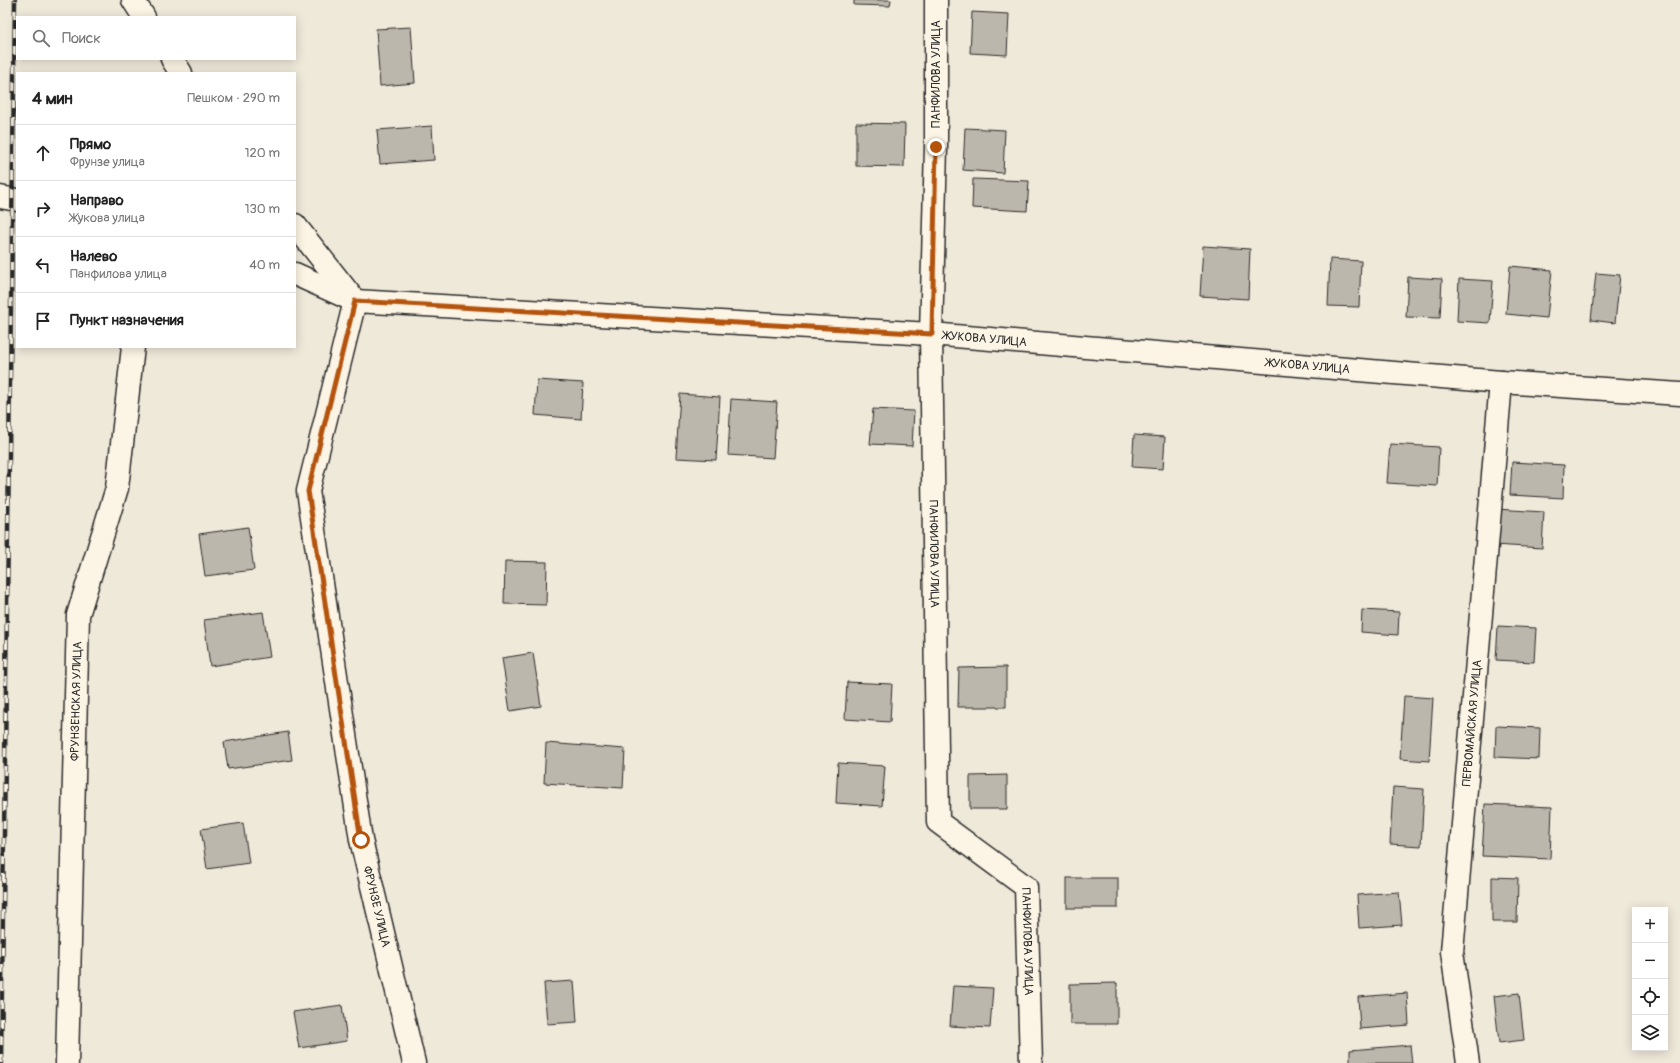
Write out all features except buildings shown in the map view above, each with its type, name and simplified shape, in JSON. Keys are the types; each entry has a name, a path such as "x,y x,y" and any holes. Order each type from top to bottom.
{"street":[{"path":"133,0 143,16"},
{"name":"ПАНФИЛОВА УЛИЦА","path":"936,0 936,147 932,334 938,822 1026,887 1031,1063"},
{"path":"173,60 181,72"},
{"path":"0,197 16,200"},
{"path":"296,226 355,301"},
{"name":"ЖУКОВА УЛИЦА","path":"296,274 355,301 932,334 1501,382 1680,394"},
{"name":"ФРУНЗЕ УЛИЦА","path":"355,301 308,491 361,840 414,1063"},
{"name":"ФРУНЗЕНСКАЯ УЛИЦА","path":"67,1063 78,615 117,488 133,348"},
{"name":"ПЕРВОМАЙСКАЯ УЛИЦА","path":"1468,1063 1452,952 1501,382"}],"railway":[{"path":"1,1063 15,0"}],"route":[{"path":"361,840 308,491 355,301 932,334 936,147"}]}
